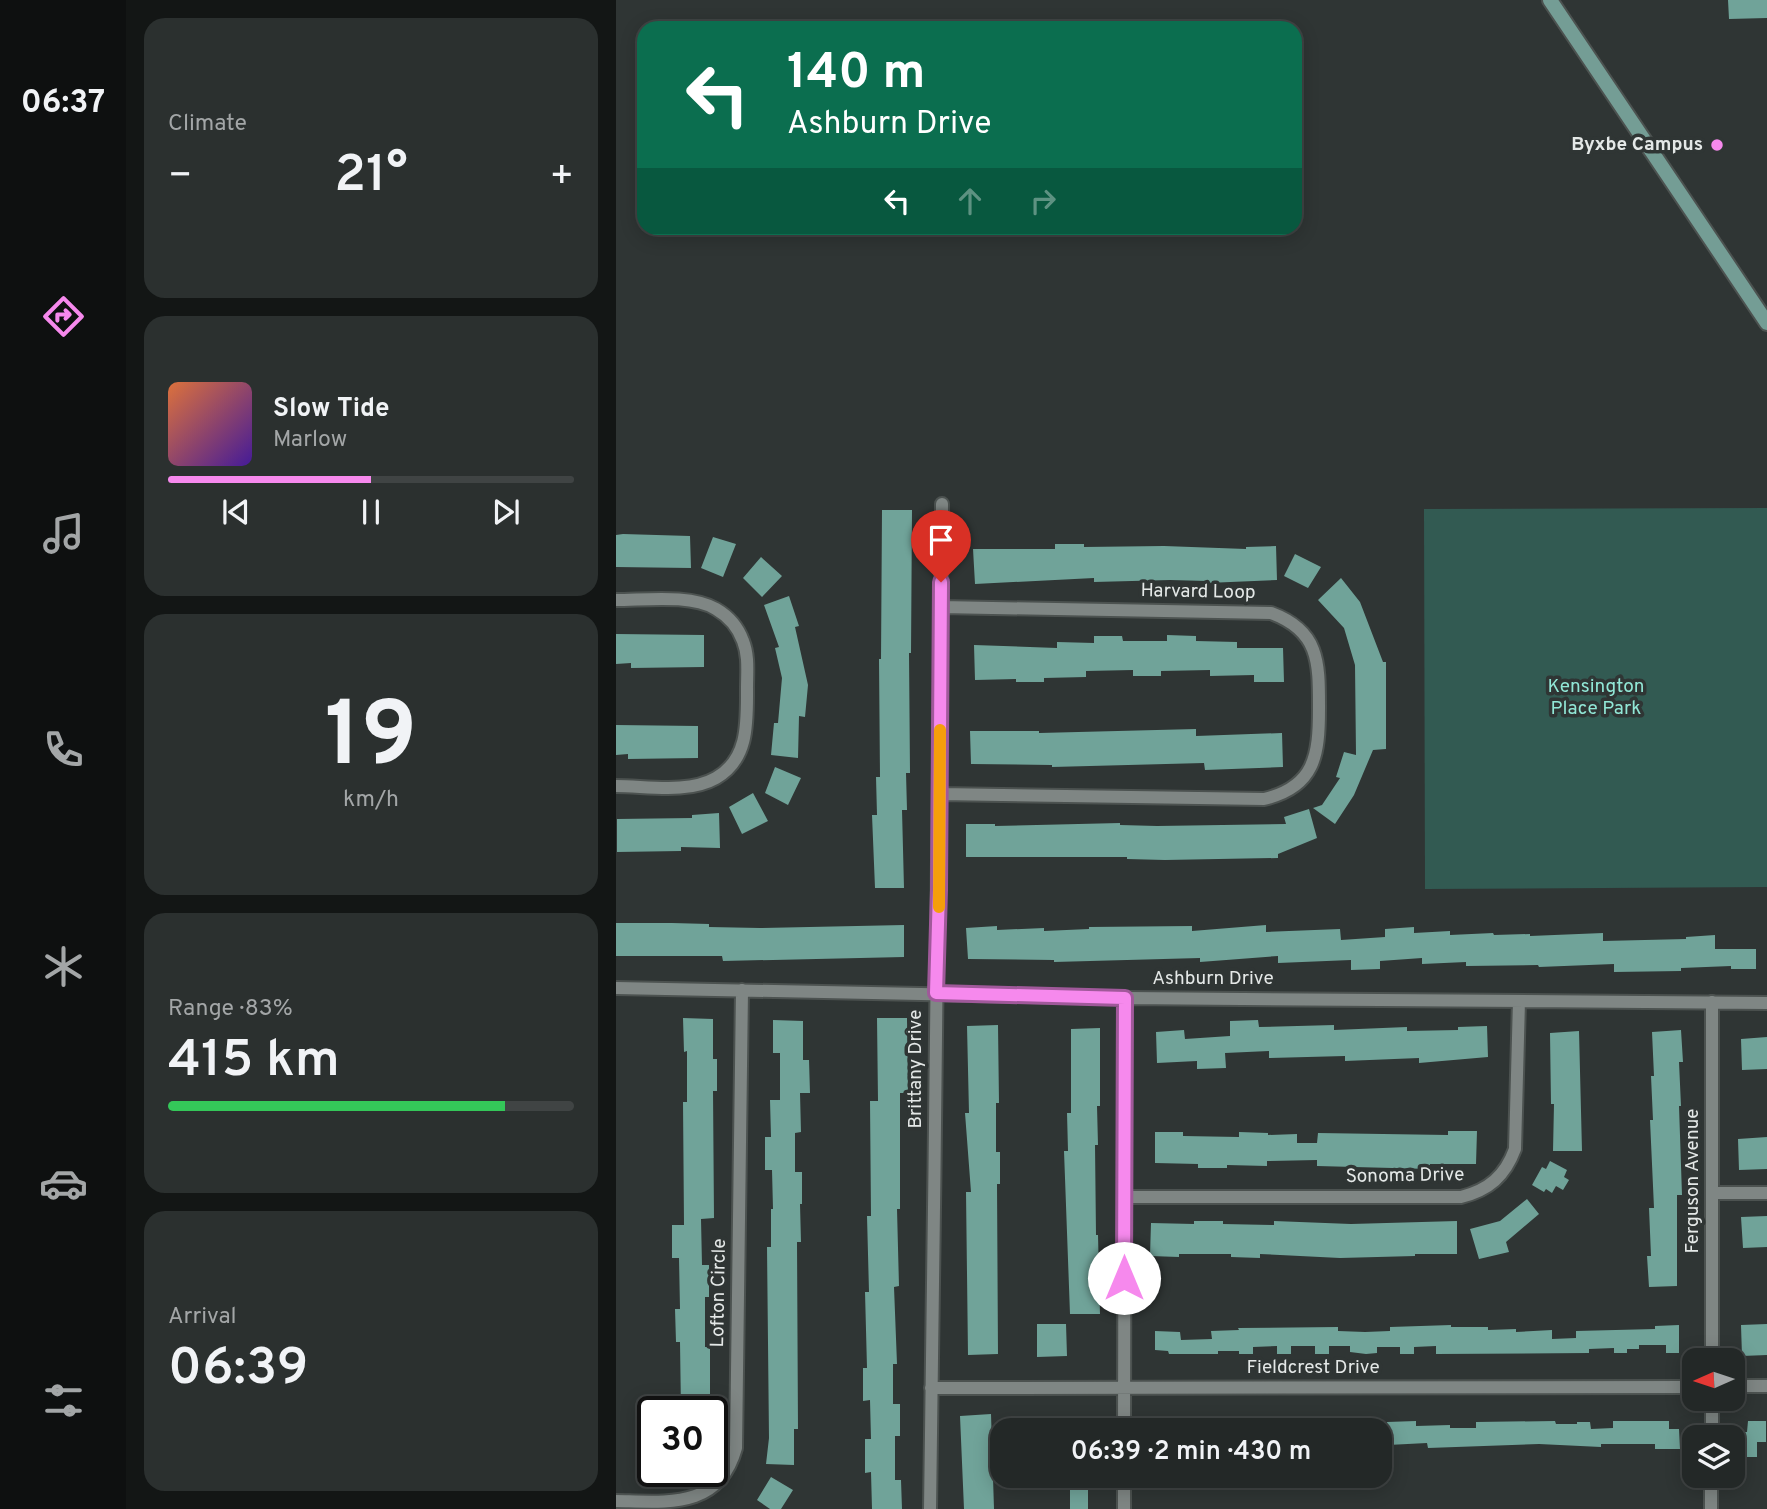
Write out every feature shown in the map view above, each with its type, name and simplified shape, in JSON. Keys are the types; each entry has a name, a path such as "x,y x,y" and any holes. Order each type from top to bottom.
{"main road":[{"path":"1550,0 1767,323"}],"street":[{"name":"Brittany Drive","path":"930,1509 942,504"},
{"path":"616,600 691,601 706,604 734,625 744,643 747,658 745,739 740,753 730,767 706,783 690,787 616,786"},
{"name":"Harvard Loop","path":"940,794 1264,799 1293,788 1305,776 1313,764 1319,737 1319,666 1315,652 1308,638 1297,626 1270,613 941,607"},
{"name":"Ashburn Drive","path":"616,988 1125,998 1767,1003"},
{"name":"Lofton Circle","path":"616,1501 678,1502 706,1494 726,1475 736,1448 742,989"},
{"path":"1124,1418 1125,998"},
{"name":"Sonoma Drive","path":"1125,1197 1461,1197 1476,1193 1500,1177 1510,1163 1515,1149 1519,1001"},
{"name":"Ferguson Avenue","path":"1712,1002 1712,1348"},
{"path":"1712,1193 1767,1193"},
{"path":"1745,1386 1767,1385"},
{"name":"Fieldcrest Drive","path":"932,1388 1682,1387"},
{"path":"1124,1488 1124,1509"},
{"path":"1711,1509 1712,1488"}],"green space":[{"name":"Kensington Place Park","path":"1767,508 1767,887 1425,889 1424,509"}],"building":[{"path":"1728,0 1767,0 1767,18 1729,19"},
{"path":"882,510 912,510 910,773 906,773 907,810 902,810 904,888 875,888 872,815 877,815 876,777 880,777"},
{"path":"616,535 690,536 691,568 616,567"},
{"path":"713,537 736,544 723,577 701,568"},
{"path":"1055,544 1084,544 1084,547 1246,549 1276,546 1277,580 1207,583 1170,580 1094,582 1094,578 975,584 973,549 1055,549"},
{"path":"1295,554 1321,567 1308,588 1284,576"},
{"path":"761,557 782,576 762,597 743,578"},
{"path":"1341,578 1360,602 1383,662 1386,662 1386,749 1373,750 1354,795 1335,824 1313,808 1322,805 1340,778 1336,777 1344,752 1356,755 1355,665 1344,628 1318,600"},
{"path":"789,596 799,626 795,627 808,685 805,717 799,716 798,758 771,755 774,723 778,723 782,678 775,648 779,647 764,605"},
{"path":"616,634 704,635 704,667 631,668 631,663 616,664"},
{"path":"1167,635 1196,636 1196,641 1237,642 1237,648 1283,648 1284,682 1254,682 1254,675 1210,676 1210,670 1161,671 1161,676 1133,676 1133,670 1086,671 1086,677 1044,678 1044,682 1016,682 1016,679 975,680 974,645 1057,648 1057,642 1094,643 1094,636 1122,636 1123,641 1167,641"},
{"path":"616,725 698,726 698,758 628,759 628,754 616,755"},
{"path":"1196,729 1196,736 1282,733 1283,767 1205,770 1204,763 1052,767 971,764 970,731 1039,733"},
{"path":"775,767 801,778 788,805 765,793"},
{"path":"753,793 768,821 742,834 729,807"},
{"path":"1309,809 1317,838 1278,854 1278,858 1165,860 1127,857 966,857 966,824 1286,824 1284,817"},
{"path":"719,813 720,848 681,847 681,851 617,852 617,819 692,818 692,815"},
{"path":"616,923 709,924 709,927 760,928 904,925 904,957 723,961 722,956 616,956"},
{"path":"1266,925 1266,932 1340,929 1341,940 1385,937 1385,929 1414,927 1414,933 1450,931 1450,935 1603,933 1603,941 1686,939 1715,935 1715,949 1756,949 1756,969 1731,969 1731,966 1681,968 1681,971 1614,972 1614,964 1466,966 1466,962 1422,964 1422,958 1380,961 1380,969 1351,970 1351,960 1278,963 1278,956 1200,962 1200,958 1054,962 968,959 966,928 997,926 997,930 1044,928 1044,931 1089,927 1192,926 1192,931"},
{"path":"683,1018 713,1019 713,1059 717,1059 717,1091 713,1091 714,1218 701,1219 702,1265 709,1265 709,1297 705,1297 705,1347 710,1347 710,1396 681,1396 680,1342 676,1342 675,1309 680,1309 679,1258 672,1258 672,1225 684,1225 683,1102 687,1102 687,1051 684,1052"},
{"path":"877,1018 907,1018 908,1093 900,1093 900,1209 897,1209 899,1286 894,1287 897,1364 893,1364 893,1404 900,1404 900,1436 895,1436 895,1480 901,1480 902,1509 872,1509 871,1472 865,1473 865,1439 871,1439 870,1400 863,1401 863,1368 867,1368 865,1292 869,1292 867,1216 871,1216 870,1101 878,1101"},
{"path":"773,1020 803,1021 803,1060 809,1060 810,1093 800,1093 801,1132 795,1133 795,1172 802,1172 802,1204 801,1242 797,1242 798,1429 794,1429 794,1465 766,1464 769,1438 767,1247 771,1247 773,1209 772,1170 765,1170 765,1137 771,1137 770,1100 780,1100 780,1053 773,1053"},
{"path":"1258,1020 1259,1027 1334,1025 1334,1030 1407,1027 1407,1031 1458,1030 1458,1027 1487,1026 1488,1057 1419,1063 1419,1058 1345,1061 1345,1056 1269,1058 1269,1051 1225,1053 1226,1068 1197,1069 1197,1061 1157,1063 1156,1032 1184,1030 1185,1039 1230,1036 1230,1021"},
{"path":"998,1025 998,1354 968,1355 966,1192 971,1192 965,1113 969,1113 967,1026"},
{"path":"1100,1028 1100,1106 1097,1106 1098,1145 1095,1145 1100,1314 1070,1314 1064,1151 1068,1151 1067,1113 1071,1113 1071,1029"},
{"path":"1681,1030 1683,1062 1679,1062 1679,1106 1682,1195 1677,1195 1677,1286 1649,1287 1649,1208 1654,1208 1650,1120 1653,1120 1651,1076 1654,1076 1652,1032"},
{"path":"1579,1031 1582,1151 1553,1151 1554,1104 1551,1104 1550,1033"},
{"path":"1767,1037 1767,1069 1742,1070 1741,1039"},
{"path":"1448,1131 1477,1131 1476,1164 1430,1164 1430,1169 1317,1166 1317,1160 1267,1161 1267,1166 1227,1165 1227,1168 1155,1163 1155,1132 1183,1132 1183,1136 1239,1137 1239,1132 1297,1134 1297,1143 1317,1143 1318,1133 1448,1135"},
{"path":"1767,1137 1767,1169 1739,1170 1738,1139"},
{"path":"1550,1161 1567,1170 1564,1177 1569,1180 1563,1190 1556,1186 1552,1193 1532,1185 1542,1167 1546,1169"},
{"path":"1527,1199 1539,1214 1506,1242 1509,1252 1479,1259 1470,1229 1500,1221"},
{"path":"1767,1216 1767,1247 1743,1248 1741,1217"},
{"path":"1194,1221 1274,1225 1274,1221 1351,1224 1457,1221 1457,1254 1340,1258 1260,1254 1260,1258 1231,1257 1231,1254 1150,1256 1151,1223 1194,1224"},
{"path":"1037,1324 1066,1324 1067,1356 1037,1357"},
{"path":"1767,1324 1767,1355 1745,1356 1745,1348 1742,1348 1741,1325"},
{"path":"1679,1325 1679,1353 1666,1353 1666,1345 1639,1345 1639,1349 1627,1349 1627,1353 1614,1353 1614,1348 1589,1349 1589,1353 1436,1354 1436,1346 1414,1347 1414,1354 1400,1354 1400,1347 1377,1347 1377,1353 1350,1352 1350,1346 1329,1346 1329,1354 1315,1354 1315,1346 1291,1346 1291,1354 1277,1354 1277,1346 1253,1347 1253,1354 1218,1351 1218,1354 1169,1354 1168,1351 1155,1350 1155,1331 1180,1332 1181,1340 1212,1339 1211,1331 1239,1330 1238,1328 1338,1327 1338,1331 1365,1332 1390,1331 1390,1327 1488,1327 1488,1330 1516,1329 1516,1332 1552,1330 1552,1339 1576,1338 1576,1331 1655,1329 1655,1326"},
{"path":"991,1414 990,1488 993,1488 994,1509 964,1509 960,1416"},
{"path":"1416,1421 1416,1426 1450,1425 1450,1428 1476,1428 1476,1422 1590,1422 1591,1429 1613,1428 1613,1421 1669,1421 1669,1429 1679,1429 1680,1449 1655,1449 1655,1444 1428,1448 1427,1443 1392,1445 1392,1422"},
{"path":"1748,1421 1766,1421 1766,1442 1757,1442 1757,1457 1745,1457"},
{"path":"771,1477 793,1490 781,1509 770,1509 757,1500"},
{"path":"1070,1488 1088,1488 1088,1509 1070,1509"}],"slow traffic":[{"path":"939,907 940,730"}],"place":[{"name":"Byxbe Campus","path":"1717,145"}],"route":[{"path":"941,582 936,993 1125,998 1124,1278"}]}
